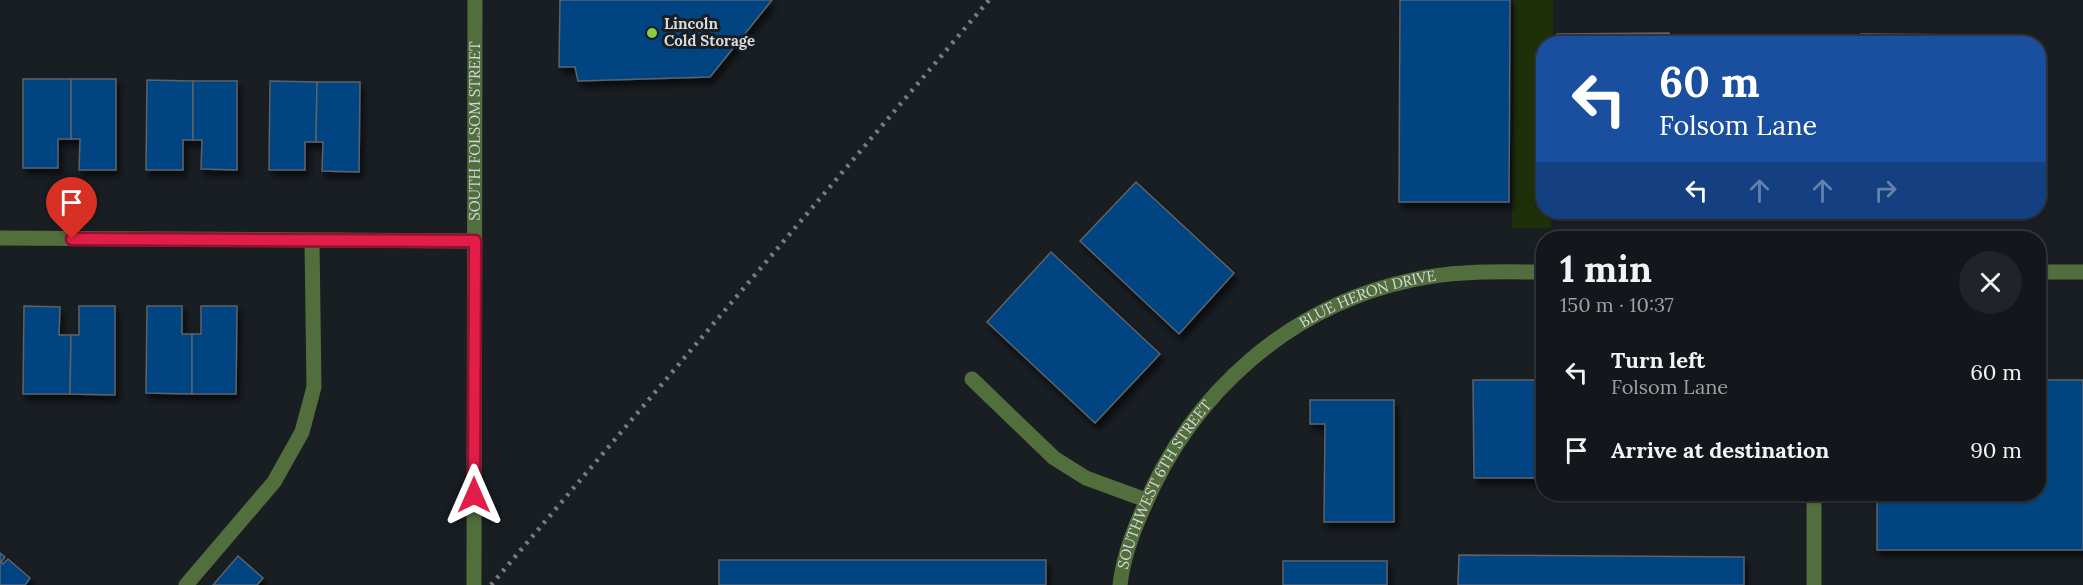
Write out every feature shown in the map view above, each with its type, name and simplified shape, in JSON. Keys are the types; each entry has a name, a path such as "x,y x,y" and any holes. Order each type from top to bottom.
{"street":[{"name":"SOUTH FOLSOM STREET","path":"474,585 475,0"},
{"path":"0,238 475,241"},
{"path":"186,585 274,482 302,432 314,387 312,241"},
{"name":"BLUE HERON DRIVE","path":"1217,390 1264,349 1309,319 1359,295 1411,280 1464,272 1536,272"},
{"path":"2046,272 2083,272"},
{"path":"972,379 1054,458 1086,478 1146,500"},
{"name":"SOUTHWEST 6TH STREET","path":"1120,585 1134,528 1155,478 1183,432 1217,390"},
{"path":"1814,501 1814,585"}],"green space":[{"path":"1514,0 1553,0 1553,36 1536,36 1536,219 1551,219 1551,228 1512,228"}],"building":[{"name":"Lincoln Cold Storage","path":"560,0 772,0 710,77 578,81 575,67 559,67"},
{"path":"1400,0 1510,0 1509,202 1399,202"},
{"path":"1669,33 1669,36 1557,36 1557,34"},
{"path":"1861,34 1971,35 1971,36 1861,36"},
{"path":"23,79 71,79 71,139 58,139 58,168 23,168"},
{"path":"71,79 116,79 116,170 79,170 80,139 71,139"},
{"path":"147,80 193,81 193,140 183,140 183,170 146,170"},
{"path":"193,81 237,81 237,170 201,169 202,140 193,140"},
{"path":"270,81 317,82 316,142 305,142 305,170 269,170"},
{"path":"317,82 360,82 359,172 322,171 323,142 316,142"},
{"path":"1136,182 1234,273 1179,334 1080,241"},
{"path":"1051,252 1160,354 1095,423 987,322"},
{"path":"24,306 60,307 59,335 71,335 70,394 23,394"},
{"path":"79,306 115,306 115,395 70,394 71,335 79,335"},
{"path":"147,306 182,306 182,334 192,334 192,394 146,393"},
{"path":"201,306 237,306 236,394 192,394 192,334 201,334"},
{"path":"1473,380 1536,380 1536,478 1474,478"},
{"path":"2046,380 2083,380 2083,550 1877,550 1877,501 2046,501"},
{"path":"1310,400 1394,400 1394,522 1324,522 1325,424 1310,424"},
{"path":"0,553 5,557 1,562 3,564 8,559 30,578 25,585 0,585"},
{"path":"1459,555 1744,557 1744,585 1458,585"},
{"path":"238,556 263,578 257,585 213,585"},
{"path":"719,560 1046,560 1046,585 719,585"},
{"path":"1283,561 1387,561 1387,585 1283,585"}],"railway":[{"path":"491,585 989,0"}],"place":[{"name":"Lincoln Cold Storage","path":"652,33"}],"route":[{"path":"72,239 475,241 474,495"}]}
